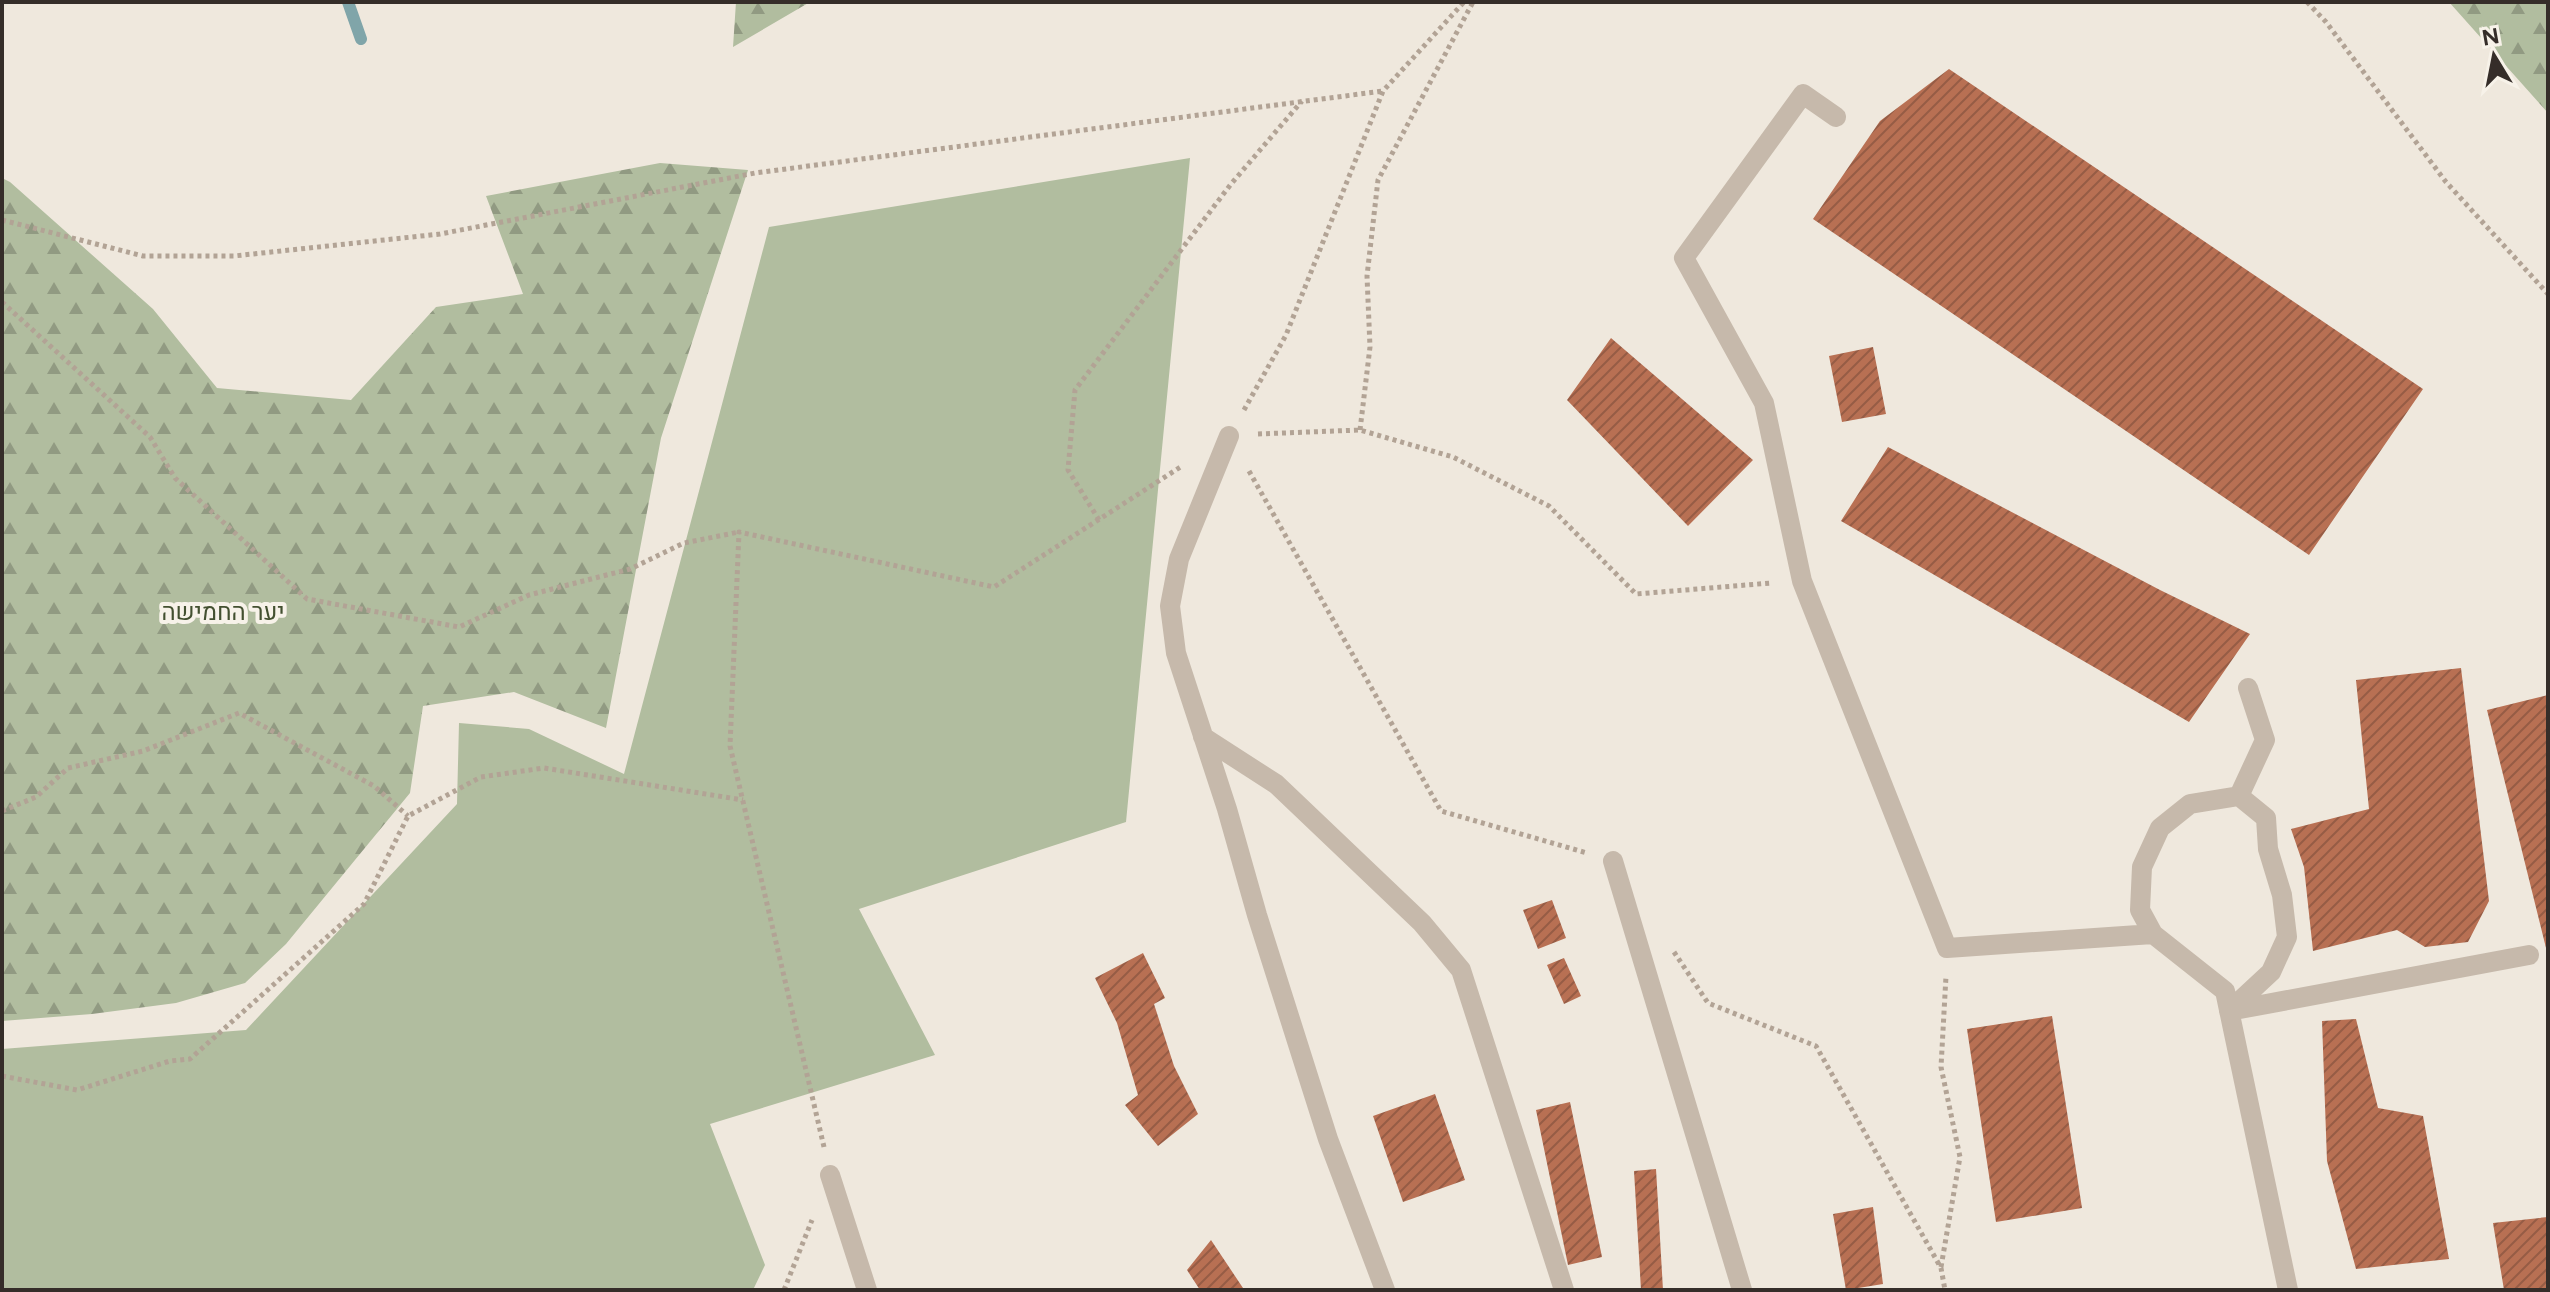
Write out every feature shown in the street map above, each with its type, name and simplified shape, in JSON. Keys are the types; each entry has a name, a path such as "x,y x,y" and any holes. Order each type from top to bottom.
{"street":[{"path":"1836,117 1803,94 1684,258 1764,403 1802,581 1947,948 2153,934"},
{"path":"1229,436 1179,559 1170,606 1176,653 1328,1139 1385,1290"},
{"path":"2239,796 2265,740 2248,688"},
{"path":"1203,737 1276,784 1411,912 1461,970 1564,1290"},
{"path":"2229,1011 2271,972 2287,937 2282,895 2268,849 2266,818 2239,796 2190,804 2160,828 2142,867 2140,910 2153,934 2225,991 2229,1011 2288,1290"},
{"path":"1613,861 1742,1290"},
{"path":"2229,1011 2529,955"},
{"path":"830,1175 867,1290"}],"path":[{"path":"2,302 150,437 175,478 307,599 459,627 529,595 630,569 684,543 739,532 994,587 1229,436 1286,335 1383,91 1464,2"},
{"path":"1360,430 1370,347 1367,276 1378,180 1473,2"},
{"path":"2307,2 2335,34 2446,182 2548,294"},
{"path":"2,220 143,256 234,256 440,234 755,173 1383,91"},
{"path":"1099,520 1068,470 1075,390 1231,184 1302,101"},
{"path":"1229,436 1360,430 1453,457 1549,506 1636,594 1802,581"},
{"path":"1229,436 1441,811 1613,861"},
{"path":"739,532 730,746 830,1175 784,1290"},
{"path":"2,811 36,797 68,768 143,751 239,713 374,786 408,816"},
{"path":"2,1076 77,1090 170,1061 190,1059 364,904 408,816 481,777 544,768 743,800"},
{"path":"1941,1268 1960,1157 1941,1067 1947,948"},
{"path":"1674,952 1708,1003 1816,1046 1941,1268 1945,1290"}],"green space":[{"path":"736,2 810,2 733,47"},
{"path":"2449,2 2548,2 2548,113"},
{"path":"1190,158 1126,822 859,909 935,1055 710,1124 765,1265 753,1290 2,1290 2,1049 246,1030 457,804 459,723 529,729 624,774 769,227"},
{"name":"יער החמישה","path":"660,163 748,170 661,438 606,728 514,692 423,706 410,793 286,944 245,983 176,1003 2,1021 2,178 153,309 217,388 351,400 436,307 523,294 486,196"}],"building":[{"path":"1949,69 2423,389 2309,555 1813,219 1880,121"},
{"path":"1611,338 1753,460 1688,526 1567,400"},
{"path":"1873,347 1886,414 1842,422 1829,356"},
{"path":"1888,447 2250,634 2189,722 1841,521"},
{"path":"2461,668 2489,901 2468,942 2425,947 2397,930 2313,951 2304,867 2291,829 2369,809 2356,680"},
{"path":"2548,695 2548,952 2547,952 2487,710"},
{"path":"1552,900 1566,938 1538,949 1523,910"},
{"path":"1143,953 1165,998 1154,1004 1174,1066 1198,1114 1158,1146 1125,1105 1138,1095 1117,1023 1095,978"},
{"path":"1564,958 1581,996 1564,1004 1547,965"},
{"path":"2052,1016 2082,1208 1996,1222 1967,1029"},
{"path":"2356,1019 2378,1108 2423,1116 2449,1259 2356,1269 2327,1161 2322,1021"},
{"path":"1435,1094 1465,1180 1403,1202 1373,1116"},
{"path":"1570,1102 1602,1257 1568,1265 1536,1110"},
{"path":"1656,1169 1663,1290 1641,1290 1634,1171"},
{"path":"1873,1207 1883,1284 1846,1290 1833,1214"},
{"path":"2548,1217 2548,1290 2504,1290 2493,1223"},
{"path":"1211,1240 1243,1288 1240,1290 1200,1290 1187,1270"}],"waterway":[{"path":"348,2 361,39"}]}
